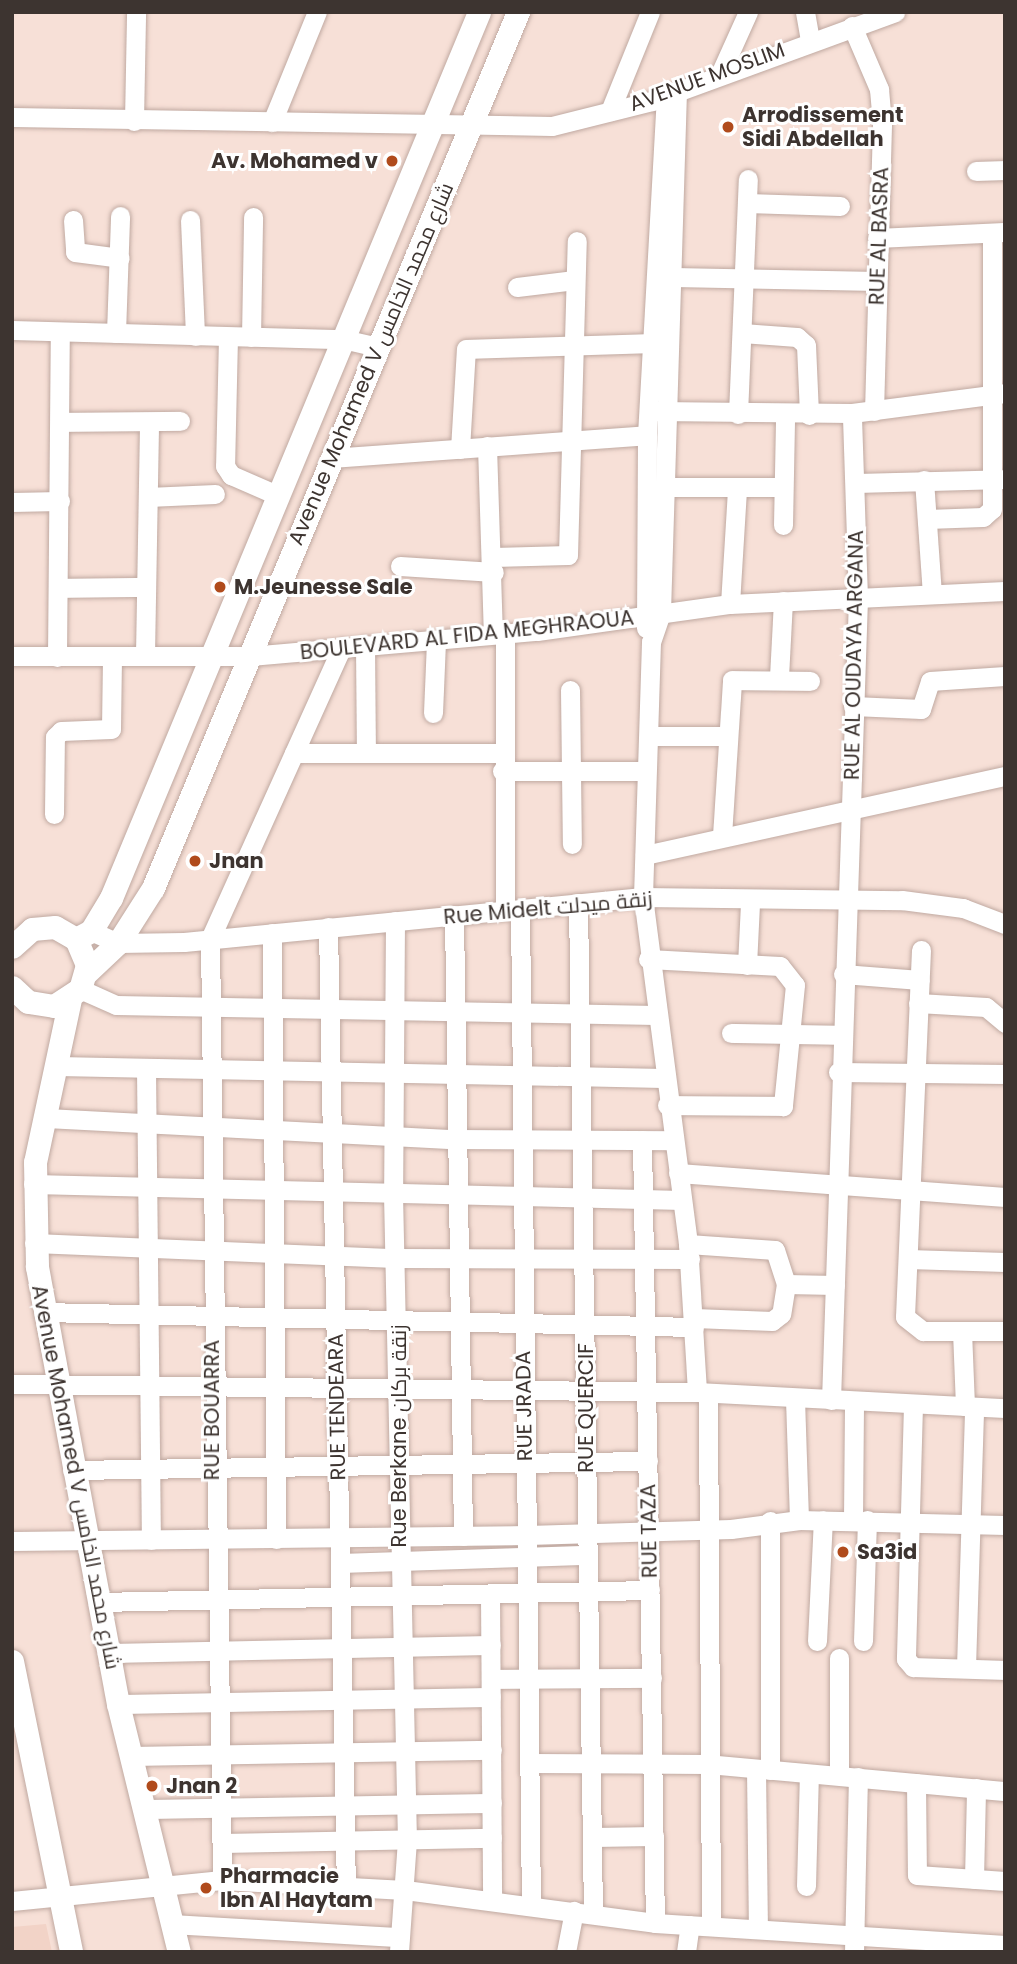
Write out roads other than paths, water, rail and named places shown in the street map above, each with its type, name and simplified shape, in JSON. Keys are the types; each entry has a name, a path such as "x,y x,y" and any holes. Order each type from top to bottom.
{"street":[{"path":"134,121 136,12"},
{"path":"272,121 317,12"},
{"name":"Avenue Mohamed V شارع محمد الخامس","path":"83,935 111,898 479,12"},
{"name":"Avenue Mohamed V شارع محمد الخامس","path":"179,1952 118,1704 86,1544 72,1470 60,1381 43,1312 34,1243 33,1184 57,1066 79,987 118,943 153,888 518,12"},
{"path":"610,111 650,12"},
{"path":"721,72 748,12"},
{"path":"805,12 810,40"},
{"name":"AVENUE MOSLIM","path":"12,117 134,121 432,123 470,127 552,126 671,93 863,20 895,12"},
{"name":"RUE AL BASRA","path":"863,20 879,89 874,411"},
{"path":"652,615 648,435 659,411 673,277 671,93"},
{"path":"671,93 652,343 664,488 652,615 643,897 663,1078 689,1252 702,1393 710,1529 707,1764 711,1926"},
{"path":"976,171 1005,170"},
{"path":"738,415 748,178"},
{"path":"747,203 840,206"},
{"path":"116,334 120,216"},
{"path":"251,337 253,217"},
{"path":"73,220 75,252 120,258"},
{"path":"190,220 195,336"},
{"path":"877,238 998,232 999,479 992,509 983,517 927,519"},
{"path":"400,566 494,564 568,555 578,241"},
{"path":"673,277 877,281"},
{"path":"517,287 575,280"},
{"path":"12,330 343,339 377,347"},
{"path":"57,656 60,332"},
{"path":"742,333 797,337 808,354 809,415"},
{"path":"228,337 225,466 231,475 277,495"},
{"path":"460,449 466,349 574,343 652,343"},
{"path":"659,411 785,416 852,413 999,394"},
{"name":"RUE AL OUDAYA ARGANA","path":"831,1399 835,1285 834,1188 846,897 853,807 853,706 858,598 852,413"},
{"path":"783,525 785,416"},
{"path":"60,422 149,424 180,421"},
{"path":"145,655 149,424"},
{"path":"330,458 648,435"},
{"name":"RUE JRADA","path":"487,446 519,1013 520,1261 528,1593 531,1904"},
{"path":"856,483 999,479"},
{"path":"924,480 932,594"},
{"path":"664,488 782,487"},
{"path":"730,604 737,488"},
{"path":"148,497 215,494"},
{"path":"12,502 60,501"},
{"path":"59,588 146,587"},
{"name":"BOULEVARD AL FIDA MEGHRAOUA","path":"12,656 250,656 499,634 730,604 1005,591"},
{"path":"779,677 783,601"},
{"path":"433,713 436,640"},
{"path":"365,645 366,753"},
{"path":"210,939 342,647"},
{"path":"54,814 55,737 61,730 111,729 112,656"},
{"path":"853,706 921,709 930,681 1005,676"},
{"path":"722,836 729,736 729,687 737,678 779,677 810,681"},
{"path":"569,690 572,844"},
{"path":"649,737 729,736"},
{"path":"294,753 366,753 503,762 572,772 646,771"},
{"path":"645,855 853,807 1005,776"},
{"name":"Rue Midelt زنقة ميدلت","path":"83,935 118,943 210,939 643,897 750,903 846,897 943,905 1005,924"},
{"name":"RUE QUERCIF","path":"566,1952 583,1913 594,1837 586,1532 584,1261 578,1078 578,903"},
{"path":"747,965 750,903"},
{"path":"454,915 453,1139 457,1198 463,1536"},
{"name":"Rue Berkane زنقة بركان","path":"395,921 393,1194 398,1323 401,1463 399,1536 407,1840 399,1945"},
{"path":"15,938 44,926 83,935 79,987"},
{"name":"RUE TENDEARA","path":"327,928 330,1194 342,1563 341,1701 346,1807 346,1887"},
{"path":"272,933 272,1253 276,1385 276,1539"},
{"name":"RUE BOUARRA","path":"210,939 208,1006 213,1465 222,1754 222,1881"},
{"path":"921,950 908,1259 910,1325 962,1331 1005,1332"},
{"path":"648,959 780,966 791,976 791,1034 783,1106 667,1105"},
{"path":"843,974 919,980"},
{"path":"12,987 36,1005 79,987 116,1005 655,1015"},
{"path":"918,1003 986,1007 1005,1023"},
{"path":"731,1033 841,1035"},
{"path":"57,1066 210,1068 392,1076 663,1078"},
{"path":"146,1069 151,1540"},
{"path":"838,1072 1005,1074"},
{"path":"46,1118 394,1137 580,1142 674,1140"},
{"name":"RUE TAZA","path":"642,1140 655,1923"},
{"path":"678,1173 834,1188 1005,1197"},
{"path":"33,1184 457,1198 682,1200"},
{"path":"34,1243 520,1261 646,1261 689,1252 775,1250 786,1284 781,1314 772,1321 646,1326 398,1323 43,1312"},
{"path":"908,1259 1005,1262"},
{"path":"786,1284 835,1285"},
{"path":"962,1331 969,1406 972,1524 966,1667"},
{"path":"12,1384 60,1381 461,1391 702,1393 1005,1408"},
{"path":"795,1399 799,1520"},
{"path":"854,1402 863,1641"},
{"path":"914,1405 913,1521 906,1659 914,1667 1005,1670"},
{"path":"72,1470 338,1463 648,1461"},
{"path":"12,1541 86,1544 151,1540 527,1535 710,1529 799,1520 1005,1525"},
{"path":"817,1641 823,1520"},
{"path":"758,1926 770,1521"},
{"path":"342,1563 587,1555"},
{"path":"99,1602 650,1590"},
{"path":"490,1595 492,1899"},
{"path":"108,1653 491,1645"},
{"path":"839,1658 849,1776 854,1952"},
{"path":"12,1661 71,1952"},
{"path":"118,1704 404,1700 491,1688 529,1678 652,1678"},
{"path":"131,1756 405,1754 492,1750"},
{"path":"530,1763 707,1764 1005,1791"},
{"path":"806,1886 810,1774"},
{"path":"916,1783 917,1875 1005,1881"},
{"path":"974,1879 976,1788"},
{"path":"144,1809 492,1803"},
{"path":"594,1837 654,1836"},
{"path":"222,1843 492,1838"},
{"path":"12,1901 161,1882 222,1881 405,1890 531,1904 655,1923 855,1932 998,1947"},
{"path":"172,1924 399,1945"},
{"path":"686,1952 690,1925"}],"place":[{"name":"Arrodissement Sidi Abdellah","path":"728,127"},
{"name":"Av. Mohamed v","path":"392,161"},
{"name":"M.Jeunesse Sale","path":"220,587"},
{"name":"Jnan","path":"195,861"},
{"name":"Sa3id","path":"843,1552"},
{"name":"Jnan 2","path":"152,1786"},
{"name":"Pharmacie Ibn Al Haytam","path":"206,1888"}]}
